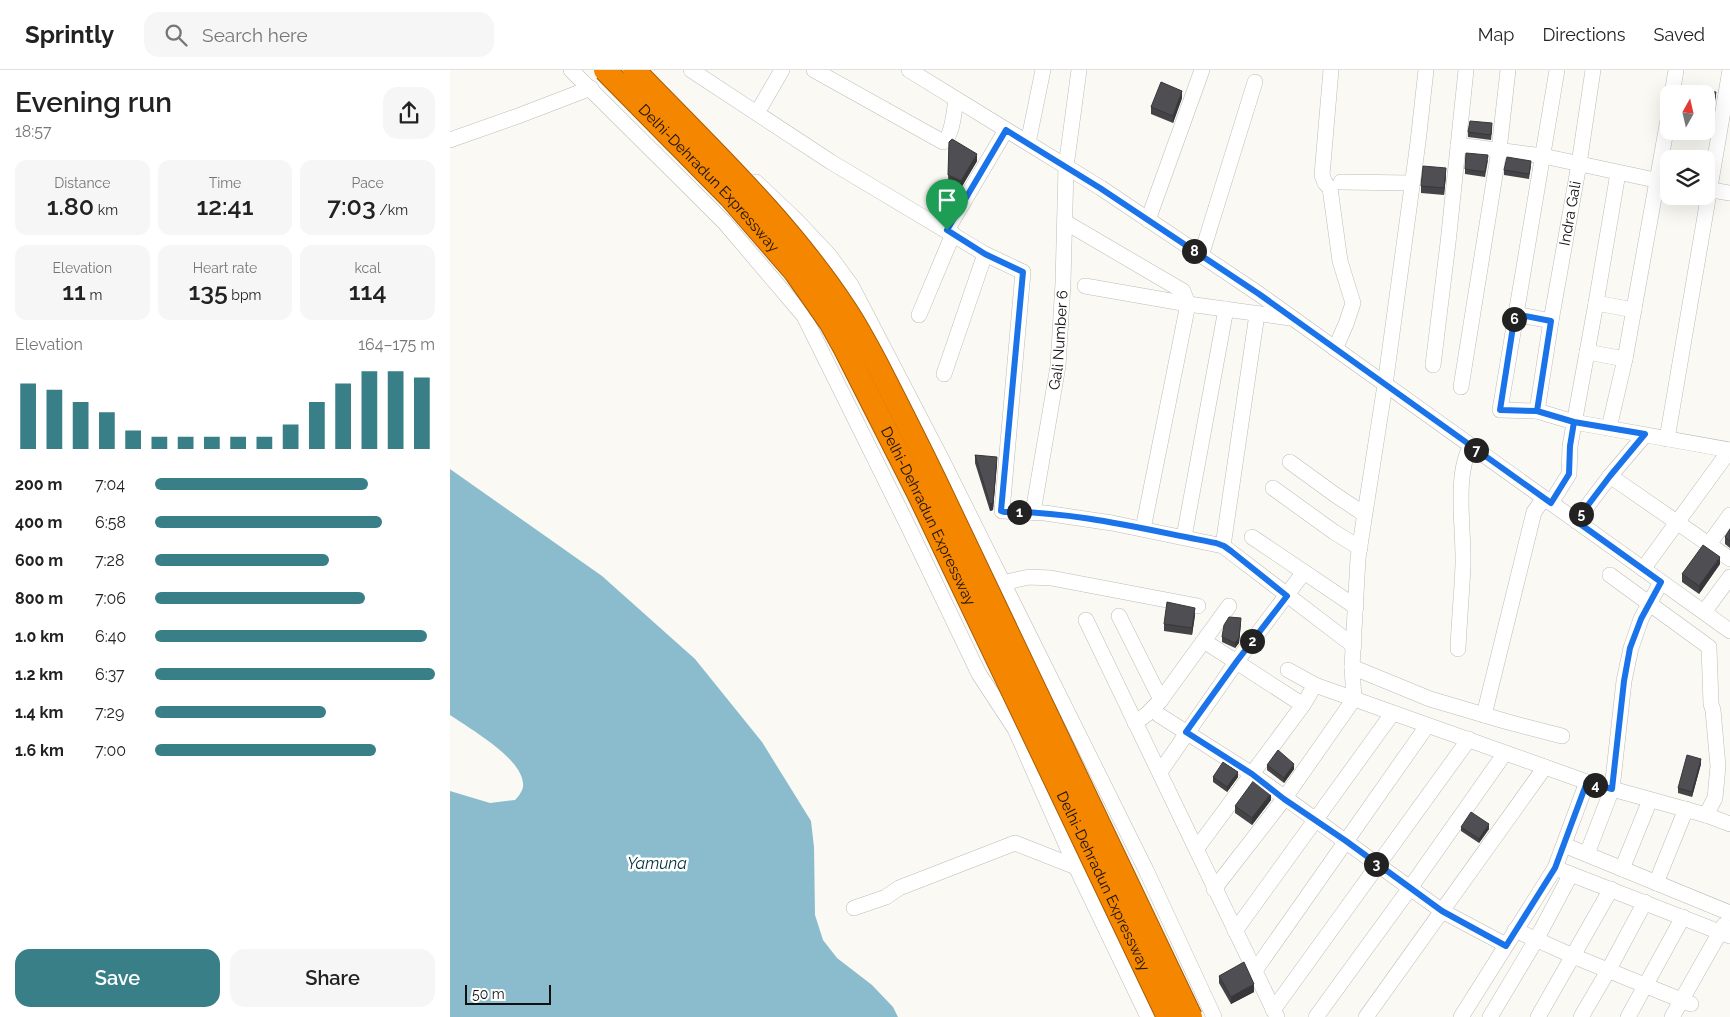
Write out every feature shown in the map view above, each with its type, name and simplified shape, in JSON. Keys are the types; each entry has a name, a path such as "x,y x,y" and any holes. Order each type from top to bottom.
{"highway":[{"name":"Delhi-Dehradun Expressway","path":"605,70 730,197 794,272 830,322 879,412 922,500 1168,1017"},
{"name":"Delhi-Dehradun Expressway","path":"634,70 745,183 811,260 864,339 933,476 1191,1017"}],"street":[{"path":"571,70 724,222 804,316 980,674 1015,729 1076,867 1148,1017"},
{"path":"647,70 744,172 796,220 829,255 851,285 942,460 1146,870 1214,1017"},
{"path":"692,70 831,162 985,254 1023,272 1001,509 1003,512 1033,512 1112,523 1224,546 1354,646"},
{"path":"757,114 782,70"},
{"path":"814,70 943,142 950,133 956,99"},
{"path":"908,70 1066,167 1292,318 1730,631"},
{"path":"1028,144 1043,70"},
{"name":"Gali Number 6","path":"1033,512 1058,366 1066,167 1079,70"},
{"path":"1148,220 1202,70"},
{"path":"1331,70 1322,175 1325,183 1330,188 1340,261 1352,303 1346,324 1335,348"},
{"path":"1214,889 1284,799 1354,699 1352,667 1360,548 1386,385 1426,70"},
{"path":"1433,365 1466,70"},
{"path":"1461,387 1499,150 1508,70"},
{"path":"1557,70 1500,410 1537,411 1574,422 1730,450 1643,569"},
{"name":"Indra Gali","path":"1537,411 1594,70"},
{"path":"1674,85 1676,70"},
{"path":"1715,152 1730,70"},
{"path":"1201,256 1255,82"},
{"path":"450,140 590,88"},
{"path":"919,315 950,232 1006,130"},
{"path":"1458,145 1543,156 1660,181"},
{"path":"1484,715 1534,512 1569,474 1570,446 1618,173"},
{"path":"1341,182 1412,183"},
{"path":"1715,191 1730,192"},
{"path":"1609,428 1660,195"},
{"path":"1667,439 1706,205"},
{"path":"1065,222 1184,291 1188,304 1143,529"},
{"path":"944,374 985,254"},
{"path":"1085,286 1188,304 1292,318"},
{"path":"1596,303 1634,310"},
{"path":"1184,537 1226,309"},
{"path":"1224,546 1257,314"},
{"path":"1515,314 1551,321"},
{"path":"1587,352 1625,359"},
{"path":"1576,521 1645,434"},
{"path":"1458,649 1463,563 1461,483 1465,455 1471,446"},
{"path":"1290,462 1364,514"},
{"path":"1610,476 1730,559"},
{"path":"1273,488 1334,532 1360,548"},
{"path":"1709,544 1730,516"},
{"path":"1252,537 1356,607"},
{"path":"1160,772 1237,661 1304,572"},
{"path":"1610,576 1710,647 1711,704 1718,766 1715,798 1706,815"},
{"path":"1002,583 1029,577 1050,578 1198,606"},
{"path":"1704,612 1730,577"},
{"path":"1587,854 1612,789 1627,664 1635,633 1661,582"},
{"path":"1135,723 1161,700 1229,606"},
{"path":"1119,616 1161,700"},
{"path":"1086,620 1275,1014 1469,739"},
{"path":"1204,641 1303,705"},
{"path":"980,674 1035,648"},
{"path":"1352,667 1430,699 1562,736"},
{"path":"1288,670 1315,685 1392,714 1469,739 1587,782 1686,809 1730,824"},
{"path":"1197,848 1303,705 1315,685"},
{"path":"1235,931 1392,714"},
{"path":"1159,715 1252,774 1284,799 1346,841 1442,911 1506,946"},
{"path":"1254,972 1427,726"},
{"path":"1316,1017 1505,753"},
{"path":"1366,1017 1545,767"},
{"path":"1460,1017 1555,868 1587,782"},
{"path":"1622,869 1650,800"},
{"path":"1656,883 1686,809"},
{"path":"854,908 886,897 898,888 1015,843 1076,867"},
{"path":"1564,845 1730,915 1725,934 1687,1002 1672,1017"},
{"path":"1555,868 1725,934"},
{"path":"1490,1017 1536,940 1571,874"},
{"path":"1538,1017 1611,889"},
{"path":"1581,1017 1645,902"},
{"path":"1628,1017 1683,917"},
{"path":"1515,930 1573,956 1687,1002"}],"water":[{"name":"Yamuna","path":"450,469 602,576 695,659 762,742 811,821 814,847 815,915 823,940 837,958 872,985 893,1007 898,1017 450,1017 450,791 490,803 515,800 523,787 522,777 516,766 506,756 483,737 450,715"}],"building":[{"path":"1161,82 1182,91 1173,116 1151,107"},
{"path":"1470,121 1492,123 1491,135 1468,132"},
{"path":"952,139 977,154 961,181 948,175 949,142"},
{"path":"1466,153 1488,155 1485,172 1465,169"},
{"path":"1507,157 1531,161 1529,174 1504,170"},
{"path":"1423,166 1446,168 1444,188 1421,186"},
{"path":"975,455 997,457 993,503 990,504"},
{"path":"1730,529 1730,541 1725,537"},
{"path":"1703,545 1720,557 1699,586 1682,574"},
{"path":"1167,602 1195,608 1192,628 1164,624"},
{"path":"1229,617 1241,618 1239,638 1235,643 1222,637 1224,625"},
{"path":"1278,750 1294,764 1284,778 1267,765"},
{"path":"1687,755 1701,759 1692,792 1678,788"},
{"path":"1223,762 1238,772 1227,787 1213,777"},
{"path":"1254,780 1271,793 1252,818 1235,806"},
{"path":"1471,812 1489,824 1479,839 1461,827"},
{"path":"1244,962 1254,984 1231,997 1219,976"}],"route":[{"path":"947,230 985,254 1023,272 1001,511 1045,513 1112,523 1216,543 1231,551 1287,596 1186,732 1252,774 1284,799 1346,841 1442,911 1506,946 1555,868 1587,782 1612,789 1624,681 1630,648 1641,619 1661,582 1576,521 1645,434 1574,422 1537,411 1551,321 1515,314 1500,410 1537,411 1574,422 1570,446 1569,474 1551,503 1259,294 1100,188 1006,130 947,230"}]}
